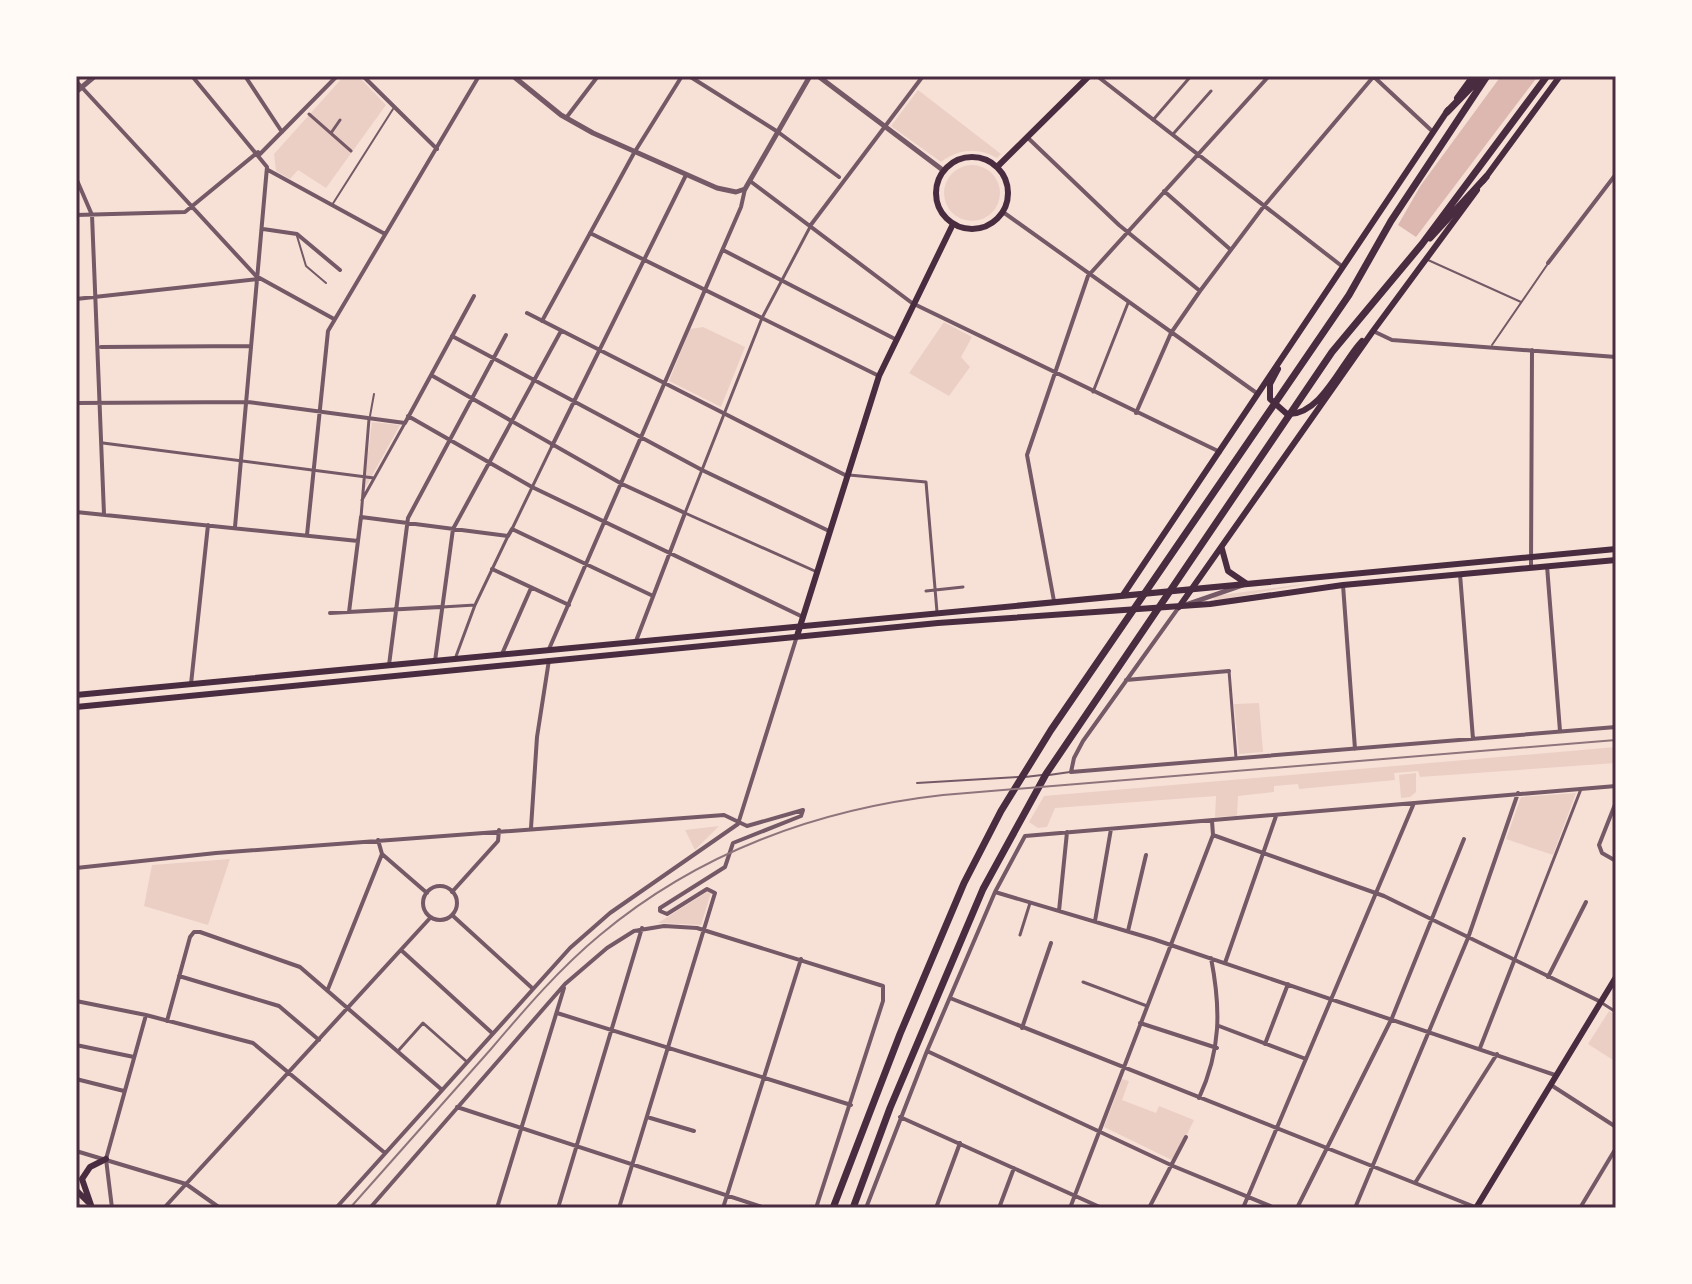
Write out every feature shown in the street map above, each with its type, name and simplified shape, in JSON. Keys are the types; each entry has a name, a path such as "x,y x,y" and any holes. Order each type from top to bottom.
{"highway":[{"path":"1447,112 1485,76"},
{"path":"833,1208 872,1101 921,983 1001,811 1051,730 1349,295 1391,221 1485,76"},
{"path":"853,1208 895,1095 983,889 1018,821 1332,352 1422,244 1547,76"},
{"path":"1422,244 1439,232 1486,177"}],"main road":[{"path":"997,167 1089,76"},
{"path":"1123,595 1293,341 1345,269 1432,131 1473,76"},
{"path":"1293,341 1269,392 1279,411 1295,414 1316,402 1373,331 1560,76"},
{"path":"973,157 997,167 1007,185 1003,212 992,224 976,229 953,224 943,214 937,199 938,182 944,171 960,159 973,157"},
{"path":"797,636 845,475 879,376 953,224"},
{"path":"1179,607 1373,331"},
{"path":"1222,549 1228,571 1247,584"},
{"path":"76,695 1616,549"},
{"path":"76,707 797,636 1179,607 1343,585 1616,560"},
{"path":"1477,1208 1616,977"},
{"path":"92,1206 82,1179 90,1167 106,1159"},
{"path":"76,1190 92,1206"}],"street":[{"path":"78,90 95,76"},
{"path":"192,76 259,153 268,170 235,527"},
{"path":"245,76 282,132"},
{"path":"76,215 192,210 282,132 337,76"},
{"path":"363,76 437,149"},
{"path":"307,535 326,338 334,319 479,76"},
{"path":"513,76 566,118 634,153 724,190 745,189"},
{"path":"566,118 598,76"},
{"path":"542,321 634,153 682,76"},
{"path":"689,76 778,132 839,177"},
{"path":"549,649 642,438 745,189 810,76"},
{"path":"818,76 944,171"},
{"path":"636,641 651,595 762,318 781,280 810,226 923,76"},
{"path":"1097,76 1345,269"},
{"path":"1153,120 1191,76"},
{"path":"1054,601 1027,461 1053,374 1088,276 1196,153 1269,76"},
{"path":"1136,413 1171,333 1200,291 1264,206 1374,76 1432,131"},
{"path":"76,81 78,90 259,279 334,319"},
{"path":"1173,135 1211,91"},
{"path":"309,114 351,151"},
{"path":"331,133 340,120"},
{"path":"1027,137 1127,231 1200,291"},
{"path":"268,170 385,234"},
{"path":"1548,263 1616,174"},
{"path":"455,659 492,569 686,175"},
{"path":"76,178 92,215 100,347 104,514"},
{"path":"750,181 912,303 1053,374 1220,452"},
{"path":"1163,190 1231,250"},
{"path":"1003,212 1088,276 1258,394"},
{"path":"263,229 297,234 340,270"},
{"path":"590,233 879,376"},
{"path":"722,250 895,339"},
{"path":"76,299 259,279"},
{"path":"361,502 474,296"},
{"path":"1093,392 1128,303"},
{"path":"527,313 845,475 926,482 937,612"},
{"path":"435,661 453,529 561,331"},
{"path":"1373,331 1392,340 1616,357"},
{"path":"389,665 407,523 506,335"},
{"path":"452,336 702,470 829,531"},
{"path":"100,347 250,346"},
{"path":"1531,568 1532,349"},
{"path":"431,375 622,484 817,572"},
{"path":"76,403 248,402 405,423"},
{"path":"408,416 532,487 803,617"},
{"path":"349,612 369,419"},
{"path":"103,443 374,478"},
{"path":"76,512 358,541"},
{"path":"361,517 508,536"},
{"path":"191,684 208,525"},
{"path":"512,529 651,595"},
{"path":"1547,566 1560,732"},
{"path":"492,569 569,605"},
{"path":"1460,574 1473,739"},
{"path":"1247,584 1179,607 1083,741 1071,772 1616,727"},
{"path":"1343,585 1355,749"},
{"path":"926,591 963,587"},
{"path":"502,654 531,588"},
{"path":"330,613 475,605"},
{"path":"336,1208 531,987 610,913 738,824 797,636"},
{"path":"531,828 537,737 549,660"},
{"path":"1126,680 1229,671 1236,758"},
{"path":"866,1208 927,1051 995,892 1025,836 1616,786"},
{"path":"1480,1048 1581,789"},
{"path":"1355,1208 1468,938 1518,793"},
{"path":"1616,802 1599,849 1616,861"},
{"path":"1243,1208 1414,803"},
{"path":"76,868 499,830 724,815 747,826 795,809 804,811 733,843 725,867 661,906 660,911 667,914 703,891 713,890 715,895 619,1208"},
{"path":"1225,963 1276,816"},
{"path":"1070,1208 1213,835 1212,821"},
{"path":"1095,921 1111,829"},
{"path":"452,892 498,841 499,830"},
{"path":"1059,911 1067,832"},
{"path":"1213,835 1375,893 1616,1012"},
{"path":"1297,1208 1392,1018 1464,839"},
{"path":"378,840 382,854 427,893"},
{"path":"328,989 382,854"},
{"path":"1128,931 1146,855"},
{"path":"438,887 452,892 456,905 452,915 443,920 431,917 423,905 427,893 438,887"},
{"path":"995,892 1172,945 1557,1075"},
{"path":"1548,977 1586,902"},
{"path":"1020,935 1030,903"},
{"path":"452,915 531,987"},
{"path":"164,1208 431,917"},
{"path":"370,1208 565,984 619,938 642,928 677,926 705,931 883,986 883,1001 816,1208"},
{"path":"558,1208 642,928"},
{"path":"167,1021 194,932 290,961 328,989 441,1089"},
{"path":"1022,1028 1051,943"},
{"path":"401,950 491,1032"},
{"path":"1199,1098 1217,1048 1219,1026 1211,958"},
{"path":"723,1208 801,959"},
{"path":"179,976 279,1006 319,1040"},
{"path":"1083,982 1147,1006"},
{"path":"497,1208 565,984"},
{"path":"1265,1044 1288,984"},
{"path":"950,998 1477,1208"},
{"path":"76,1001 146,1015 253,1043 385,1153"},
{"path":"557,1013 851,1105"},
{"path":"112,1208 106,1159 146,1015"},
{"path":"398,1051 423,1023 466,1061"},
{"path":"1140,1023 1217,1048"},
{"path":"1219,1026 1306,1059"},
{"path":"76,1045 134,1057"},
{"path":"927,1051 1173,1166 1275,1208"},
{"path":"1415,1183 1497,1054"},
{"path":"76,1079 125,1092"},
{"path":"1551,1085 1616,1127"},
{"path":"457,1107 765,1208"},
{"path":"647,1117 694,1131"},
{"path":"900,1117 1102,1208"},
{"path":"1149,1208 1186,1137"},
{"path":"936,1208 960,1143"},
{"path":"1580,1208 1616,1148"},
{"path":"76,1151 186,1184 220,1208"},
{"path":"999,1208 1014,1168"}],"lane":[{"path":"332,205 394,108"},
{"path":"297,234 297,244 306,266 326,283"},
{"path":"1427,259 1521,302"},
{"path":"1491,346 1548,263"},
{"path":"369,419 374,394"},
{"path":"917,783 1071,772"}],"shaded area":[{"path":"344,76 358,76 386,105 326,188 298,170 290,179 276,171 274,154"},
{"path":"1501,76 1538,76 1416,237 1398,225 1421,185"},
{"path":"918,90 1001,154 997,158 968,151 941,162 891,126"},
{"path":"972,165 992,173 1000,193 992,213 972,221 952,213 944,193 952,173"},
{"path":"944,322 972,337 961,357 970,367 949,396 909,373"},
{"path":"703,327 745,347 721,407 669,381 690,329"},
{"path":"372,422 400,425 363,492"},
{"path":"1318,582 1224,599 1214,600 1213,596"},
{"path":"1259,703 1263,752 1239,754 1234,704"},
{"path":"1616,747 1616,763 1420,777 1418,771 1394,773 1395,780 1299,789 1298,784 1274,786 1274,792 1238,796 1237,816 1215,817 1216,796 1055,808 1047,827 1038,828 1029,822 1044,796"},
{"path":"1416,773 1416,792 1410,797 1401,798 1399,775"},
{"path":"1576,793 1553,855 1506,839 1521,797"},
{"path":"719,826 695,850 685,830"},
{"path":"230,859 208,925 144,906 152,865"},
{"path":"707,892 711,893 701,925 658,923"},
{"path":"1609,1011 1616,1015 1616,1062 1588,1044"},
{"path":"1122,1079 1129,1081 1122,1100 1156,1113 1159,1106 1194,1120 1174,1161 1104,1127"}],"railway":[{"path":"350,1208 530,1004 585,948 677,880 761,840 850,811 943,795 1616,740"}]}
